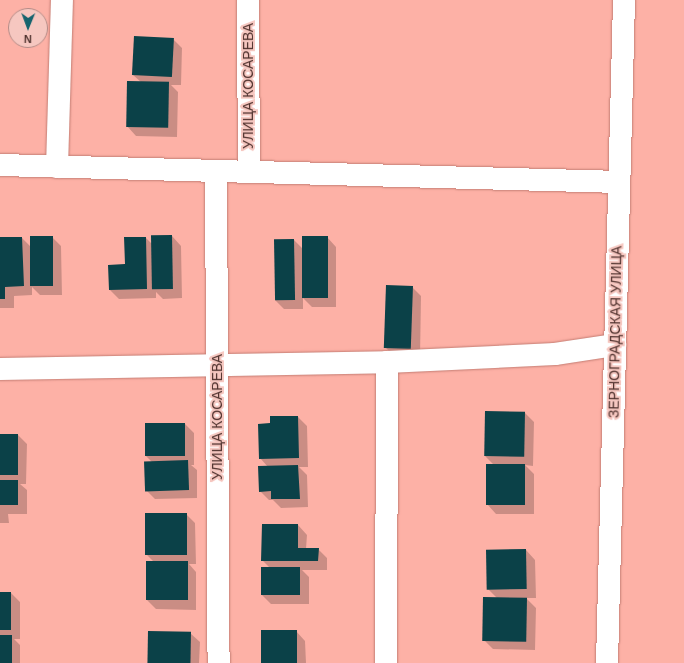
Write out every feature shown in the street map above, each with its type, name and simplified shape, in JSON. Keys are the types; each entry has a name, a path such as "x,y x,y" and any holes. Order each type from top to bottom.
{"street":[{"path":"57,167 62,0"},
{"name":"УЛИЦА КОСАРЕВА","path":"248,0 249,172"},
{"name":"ЗЕРНОГРАДСКАЯ УЛИЦА","path":"607,663 624,0"},
{"path":"0,165 619,182"},
{"name":"УЛИЦА КОСАРЕВА","path":"216,171 219,663"},
{"path":"0,369 387,362 555,354 615,345"},
{"path":"386,663 387,362"}],"building":[{"path":"134,36 174,38 172,77 132,75"},
{"path":"127,81 169,82 168,128 126,127"},
{"path":"151,235 172,235 173,289 152,289"},
{"path":"30,236 53,236 53,286 30,286"},
{"path":"302,236 328,236 328,298 302,298"},
{"path":"0,237 22,237 24,286 5,287 5,299 0,299"},
{"path":"124,237 146,237 147,289 109,290 108,265 125,264"},
{"path":"274,239 294,239 295,300 275,300"},
{"path":"386,285 413,286 411,349 384,348"},
{"path":"485,411 525,412 524,457 484,456"},
{"path":"270,416 298,416 299,458 259,459 258,424 270,423"},
{"path":"145,423 185,423 185,456 145,456"},
{"path":"0,434 18,434 18,475 0,475"},
{"path":"188,460 189,490 145,492 144,462"},
{"path":"486,464 525,464 525,505 486,505"},
{"path":"298,465 300,499 271,499 271,491 259,492 258,466"},
{"path":"0,480 18,480 18,505 0,505"},
{"path":"145,513 187,513 187,555 145,555"},
{"path":"262,524 298,524 298,548 319,548 318,561 261,561"},
{"path":"526,549 527,589 487,590 486,550"},
{"path":"146,561 188,561 188,600 146,600"},
{"path":"261,567 300,567 300,595 261,595"},
{"path":"0,592 11,592 11,630 0,630"},
{"path":"483,597 527,598 526,642 482,641"},
{"path":"261,630 297,630 297,663 261,663"},
{"path":"148,631 191,632 190,663 147,663"},
{"path":"0,635 12,635 12,663 0,663"}]}
